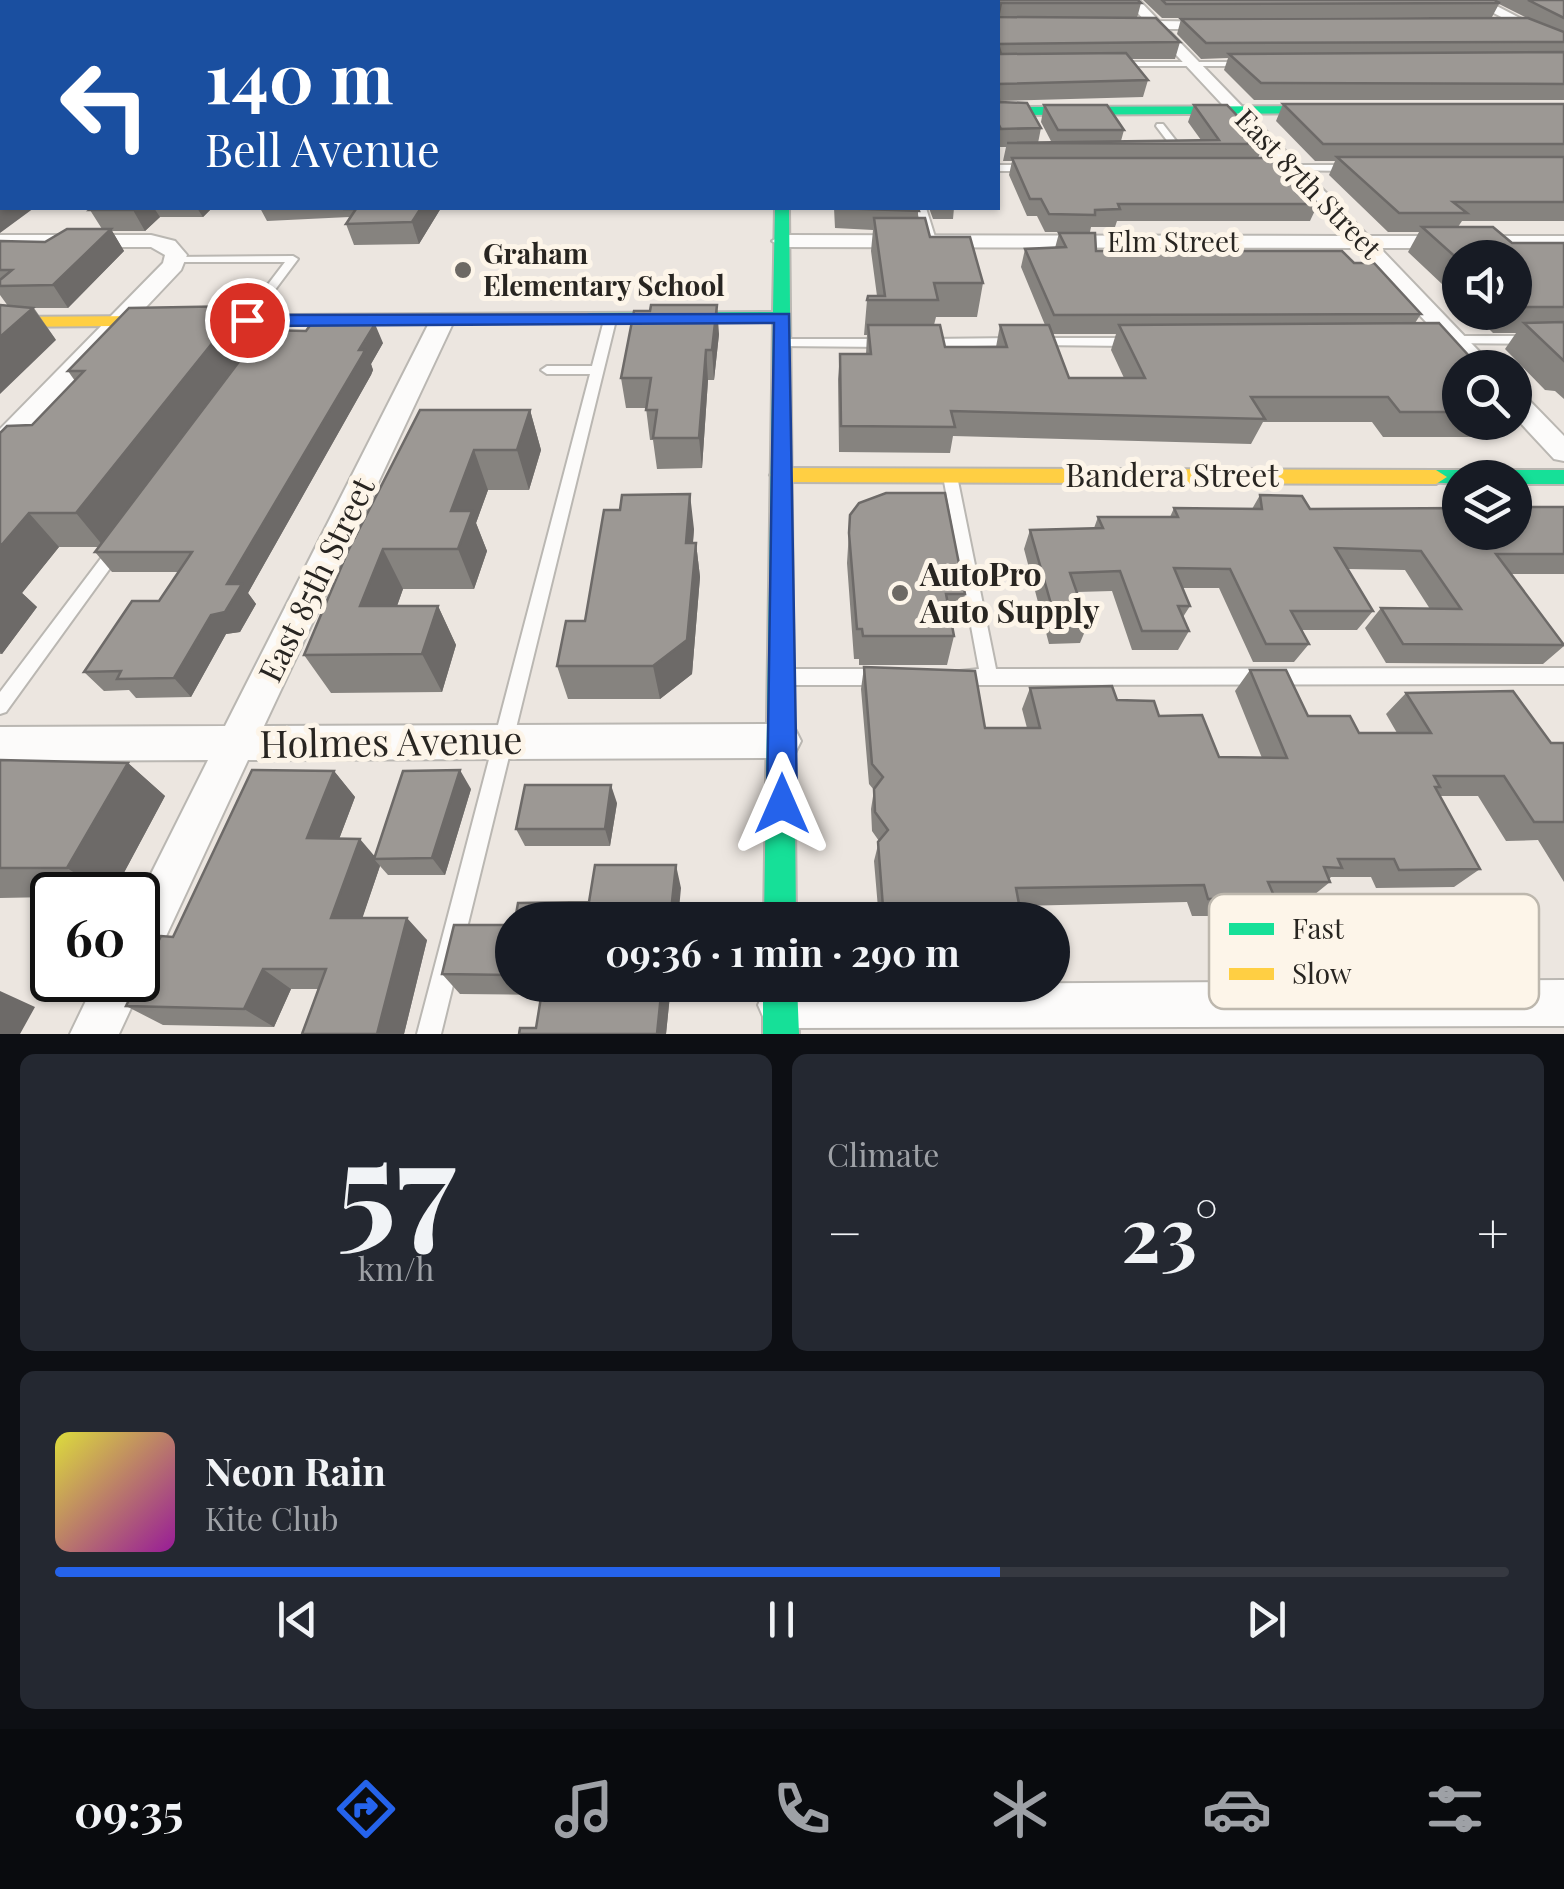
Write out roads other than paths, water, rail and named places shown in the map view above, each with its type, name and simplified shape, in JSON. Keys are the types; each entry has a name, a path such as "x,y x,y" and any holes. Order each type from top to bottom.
{"street":[{"name":"East 87th Street","path":"1132,0 1238,111 1283,168 1364,243 1460,350"},
{"path":"1476,0 1564,46"},
{"path":"1116,26 1234,25"},
{"path":"1484,25 1523,25"},
{"path":"1000,110 1029,115 1111,116 1353,110"},
{"path":"780,902 782,210"},
{"path":"0,242 151,241 174,254 119,322 0,445"},
{"name":"Elm Street","path":"782,241 1564,242"},
{"path":"0,322 247,320 278,329 442,321 783,317"},
{"name":"East 85th Street","path":"160,902 442,321"},
{"path":"1532,419 1564,452"},
{"name":"Bandera Street","path":"781,475 1564,477"},
{"name":"Holmes Avenue","path":"0,744 782,741"},
{"path":"94,1034 110,1002"},
{"path":"1539,1003 1564,1002"},
{"path":"780,1008 1170,1018 1392,1009"}],"lane":[{"path":"1115,64 1252,64"},
{"path":"1160,126 1182,153 1169,154"},
{"path":"1000,168 1037,168"},
{"path":"1283,168 1370,168"},
{"path":"922,210 931,242"},
{"path":"174,254 293,259 247,320"},
{"path":"429,1034 610,320"},
{"path":"1447,340 1564,340"},
{"path":"922,342 1140,342"},
{"path":"782,343 902,343"},
{"path":"546,370 596,370"},
{"path":"950,476 989,677"},
{"path":"0,706 130,530"},
{"path":"932,677 1564,676"},
{"path":"782,678 895,677"}],"place":[{"name":"Graham Elementary School","path":"463,270"},
{"name":"AutoPro Auto Supply","path":"900,593"}]}
